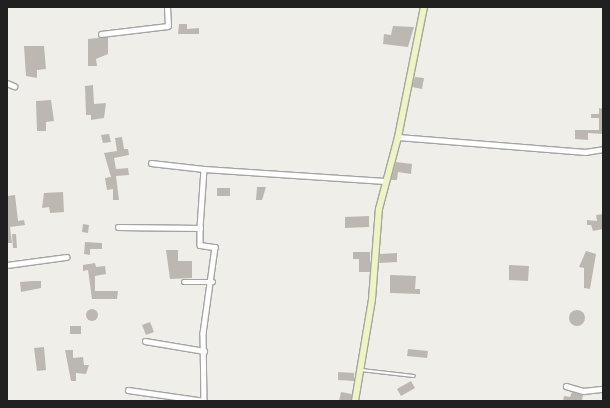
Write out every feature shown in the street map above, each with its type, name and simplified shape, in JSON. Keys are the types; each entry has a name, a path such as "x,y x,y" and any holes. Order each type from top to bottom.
{"street":[{"path":"101,34 168,26 167,7"},
{"path":"355,401 372,299 379,209 385,181 398,137 424,7"},
{"path":"7,83 14,86"},
{"path":"398,137 585,152 603,148"},
{"path":"151,162 204,170 385,181"},
{"path":"128,390 204,401 204,350 213,282 215,247 200,245 204,170"},
{"path":"118,227 200,228"},
{"path":"7,265 66,257"},
{"path":"184,282 213,282"},
{"path":"145,341 204,350"},
{"path":"566,386 584,391 603,389"}],"lane":[{"path":"360,370 414,376"}],"building":[{"path":"179,24 187,24 187,29 199,28 199,34 178,34"},
{"path":"393,26 414,27 408,47 383,44 384,34 391,35"},
{"path":"108,37 108,54 96,59 97,66 88,66 88,39"},
{"path":"24,46 44,46 46,69 37,70 37,78 26,76"},
{"path":"415,77 424,78 422,89 412,87"},
{"path":"93,85 94,104 106,103 104,118 91,120 91,115 86,115 85,86"},
{"path":"51,100 54,121 46,122 46,131 37,131 36,101"},
{"path":"599,108 603,109 603,134 588,133 588,140 575,139 575,130 599,130 599,118 591,118 591,114 599,114"},
{"path":"109,134 111,142 103,143 101,135"},
{"path":"122,137 124,149 128,149 129,155 114,158 116,169 128,168 129,175 116,176 119,200 113,200 113,189 107,190 105,178 111,177 104,153 117,151 115,138"},
{"path":"396,162 412,164 411,174 398,172 397,180 391,180"},
{"path":"257,187 266,187 262,200 256,200"},
{"path":"217,188 230,188 230,196 217,196"},
{"path":"63,192 64,212 50,213 49,207 42,208 44,193"},
{"path":"15,195 18,221 24,220 25,225 10,227 12,243 7,243 7,196"},
{"path":"603,214 603,229 593,231 591,225 587,225 587,220 597,221 596,215"},
{"path":"369,216 369,227 345,228 345,217"},
{"path":"83,224 89,225 88,233 82,232"},
{"path":"12,234 16,234 17,248 13,248"},
{"path":"85,242 102,243 102,249 90,249 90,255 84,254"},
{"path":"166,250 178,250 178,261 192,261 192,278 170,279"},
{"path":"586,251 596,254 590,289 584,288 584,268 579,267"},
{"path":"353,252 370,252 370,272 359,272 359,259 353,259"},
{"path":"397,253 397,262 379,263 380,254"},
{"path":"95,263 96,267 105,266 106,274 95,276 95,291 118,291 117,299 92,299 88,270 83,271 83,265"},
{"path":"509,265 529,266 528,281 509,280"},
{"path":"390,275 416,276 415,289 420,289 420,294 390,293"},
{"path":"41,281 41,288 21,292 20,282"},
{"path":"90,309 94,309 98,315 94,321 90,321 86,317 86,313"},
{"path":"577,310 584,315 585,318 580,325 577,326 570,321 569,318 574,311"},
{"path":"150,322 154,332 146,335 142,325"},
{"path":"70,326 81,326 81,334 70,334"},
{"path":"44,347 46,370 37,371 34,348"},
{"path":"408,349 428,351 427,358 407,356"},
{"path":"65,350 73,350 73,358 83,357 84,365 89,365 86,374 76,373 76,381 71,381"},
{"path":"338,372 354,373 354,381 338,380"},
{"path":"411,381 415,388 401,396 397,389"},
{"path":"341,392 352,394 351,401 339,401"},
{"path":"572,392 583,395 582,401 563,401 564,396 570,397"}]}
